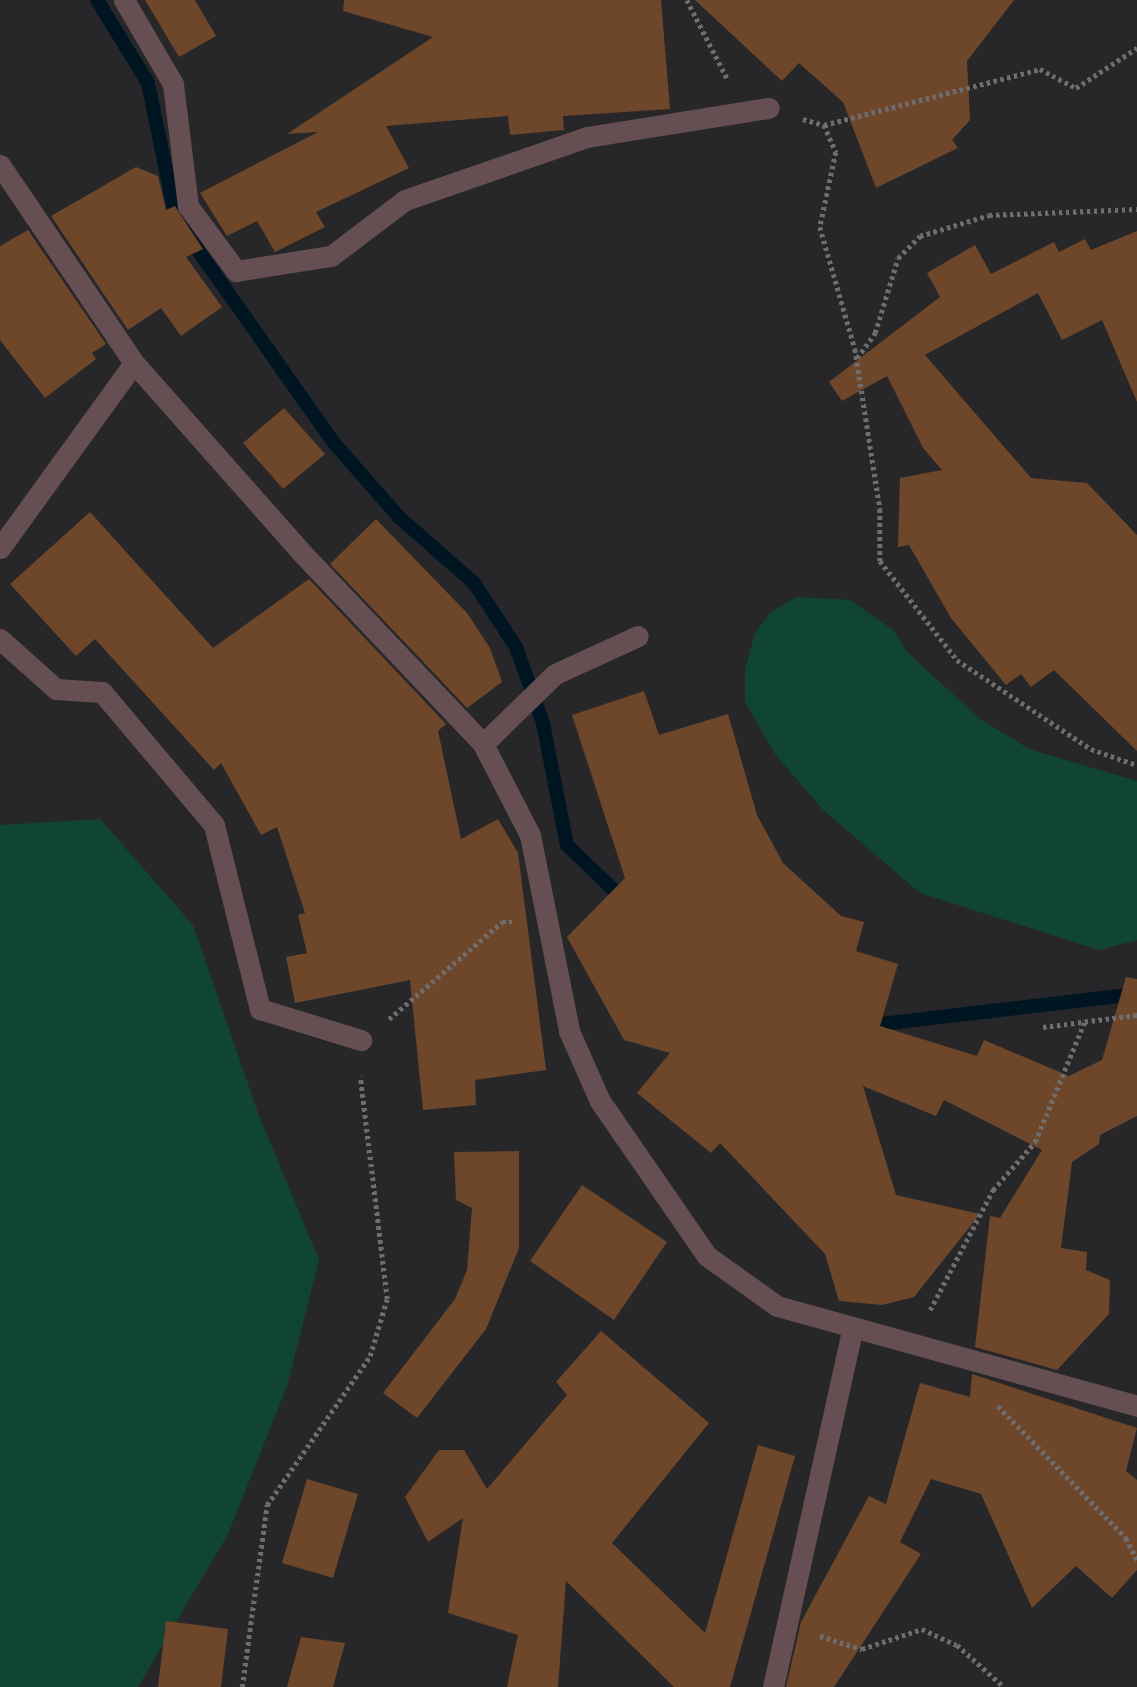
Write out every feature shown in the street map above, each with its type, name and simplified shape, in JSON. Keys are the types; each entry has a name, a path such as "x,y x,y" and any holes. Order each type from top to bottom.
{"street":[{"path":"124,0 173,84 188,206 236,271 331,256 405,200 587,137 769,108"},
{"path":"0,165 134,363 303,554 483,744 530,835 551,922 569,1031 600,1101 707,1255 767,1300 852,1331 973,1360 1137,1406"},
{"path":"0,548 134,363"},
{"path":"483,744 555,674 638,636"},
{"path":"0,639 56,689 102,692 214,825 260,1009 361,1040"},
{"path":"773,1687 852,1331"}],"path":[{"path":"687,0 733,87 769,108 824,125 1040,69 1076,88 1137,48"},
{"path":"824,125 836,152 820,227 856,359 880,509 880,561 957,660 1091,749 1137,765"},
{"path":"856,359 875,333 898,258 920,236 989,215 1137,209"},
{"path":"242,1687 267,1505 370,1356 387,1299 358,1059 361,1040 502,922 551,922"},
{"path":"1043,1027 1137,1015"},
{"path":"911,1345 993,1190 1035,1142 1084,1023"},
{"path":"973,1360 989,1397 1126,1538 1137,1560"},
{"path":"786,1626 862,1649 922,1629 957,1644 1004,1687"}],"green space":[{"path":"796,597 850,600 893,630 907,652 979,718 1029,749 1137,781 1137,940 1099,950 920,893 822,809 775,754 745,702 745,670 755,633 770,613"},
{"path":"100,819 193,925 258,1113 319,1260 287,1386 228,1534 138,1687 0,1687 0,825"}],"building":[{"path":"145,0 195,0 216,36 179,57"},
{"path":"344,0 661,0 670,109 563,116 564,130 510,135 508,116 386,126 409,168 316,212 325,227 275,252 257,221 227,236 200,193 318,132 287,134 433,37 343,11"},
{"path":"695,0 1014,0 967,61 970,120 952,140 958,148 876,188 843,102 799,63 782,81"},
{"path":"136,167 158,176 166,210 175,206 203,249 186,257 222,307 181,336 161,308 128,330 51,216"},
{"path":"28,230 106,344 92,353 96,359 45,398 0,340 0,246"},
{"path":"1137,231 1137,402 1102,320 1062,340 1038,293 925,355 1031,478 1087,483 1137,535 1137,751 1054,670 1031,687 1021,674 1006,685 951,618 909,545 898,547 900,478 942,470 923,448 887,376 842,401 829,382 940,297 927,273 975,245 991,274 1054,242 1059,252 1085,239 1091,250"},
{"path":"284,408 325,454 283,489 243,443"},
{"path":"90,512 213,648 309,579 446,724 438,731 461,839 498,819 518,853 546,1070 475,1080 476,1105 423,1110 410,980 295,1003 286,957 307,953 298,915 305,913 277,827 261,835 221,763 214,770 95,639 76,656 10,584"},
{"path":"376,519 467,613 490,648 502,682 467,708 330,564"},
{"path":"644,691 659,735 728,714 757,815 783,863 841,916 864,922 856,951 898,964 880,1026 977,1056 984,1040 1069,1076 1102,1060 1126,977 1137,979 1137,1116 1100,1135 1099,1144 1072,1162 1061,1248 1087,1252 1086,1270 1110,1280 1109,1314 1057,1370 975,1347 990,1216 1000,1218 1042,1150 944,1100 936,1116 863,1086 896,1195 980,1214 914,1297 882,1305 839,1301 825,1254 720,1143 711,1153 637,1093 670,1053 624,1040 567,937 625,878 572,715"},
{"path":"519,1151 519,1248 486,1329 417,1418 383,1393 455,1299 467,1270 472,1208 456,1200 454,1152"},
{"path":"582,1185 667,1242 614,1320 530,1261"},
{"path":"601,1331 709,1423 612,1543 705,1633 758,1445 795,1456 730,1687 674,1687 566,1581 558,1687 507,1687 518,1635 448,1613 463,1518 428,1542 405,1497 439,1450 464,1450 487,1489 567,1395 556,1382"},
{"path":"972,1374 1137,1428 1126,1471 1137,1480 1137,1570 1112,1598 1076,1566 1032,1608 981,1494 931,1479 900,1542 921,1554 834,1687 786,1687 801,1622 869,1496 886,1504 920,1383 970,1397"},
{"path":"307,1479 358,1494 333,1578 282,1563"},
{"path":"166,1621 228,1629 221,1687 158,1687"},
{"path":"301,1637 345,1643 333,1687 287,1687"}],"waterway":[{"path":"97,0 148,83 176,219 334,443 400,518 474,583 516,647 543,723 567,845 626,902"},
{"path":"864,1026 1137,994"}]}
